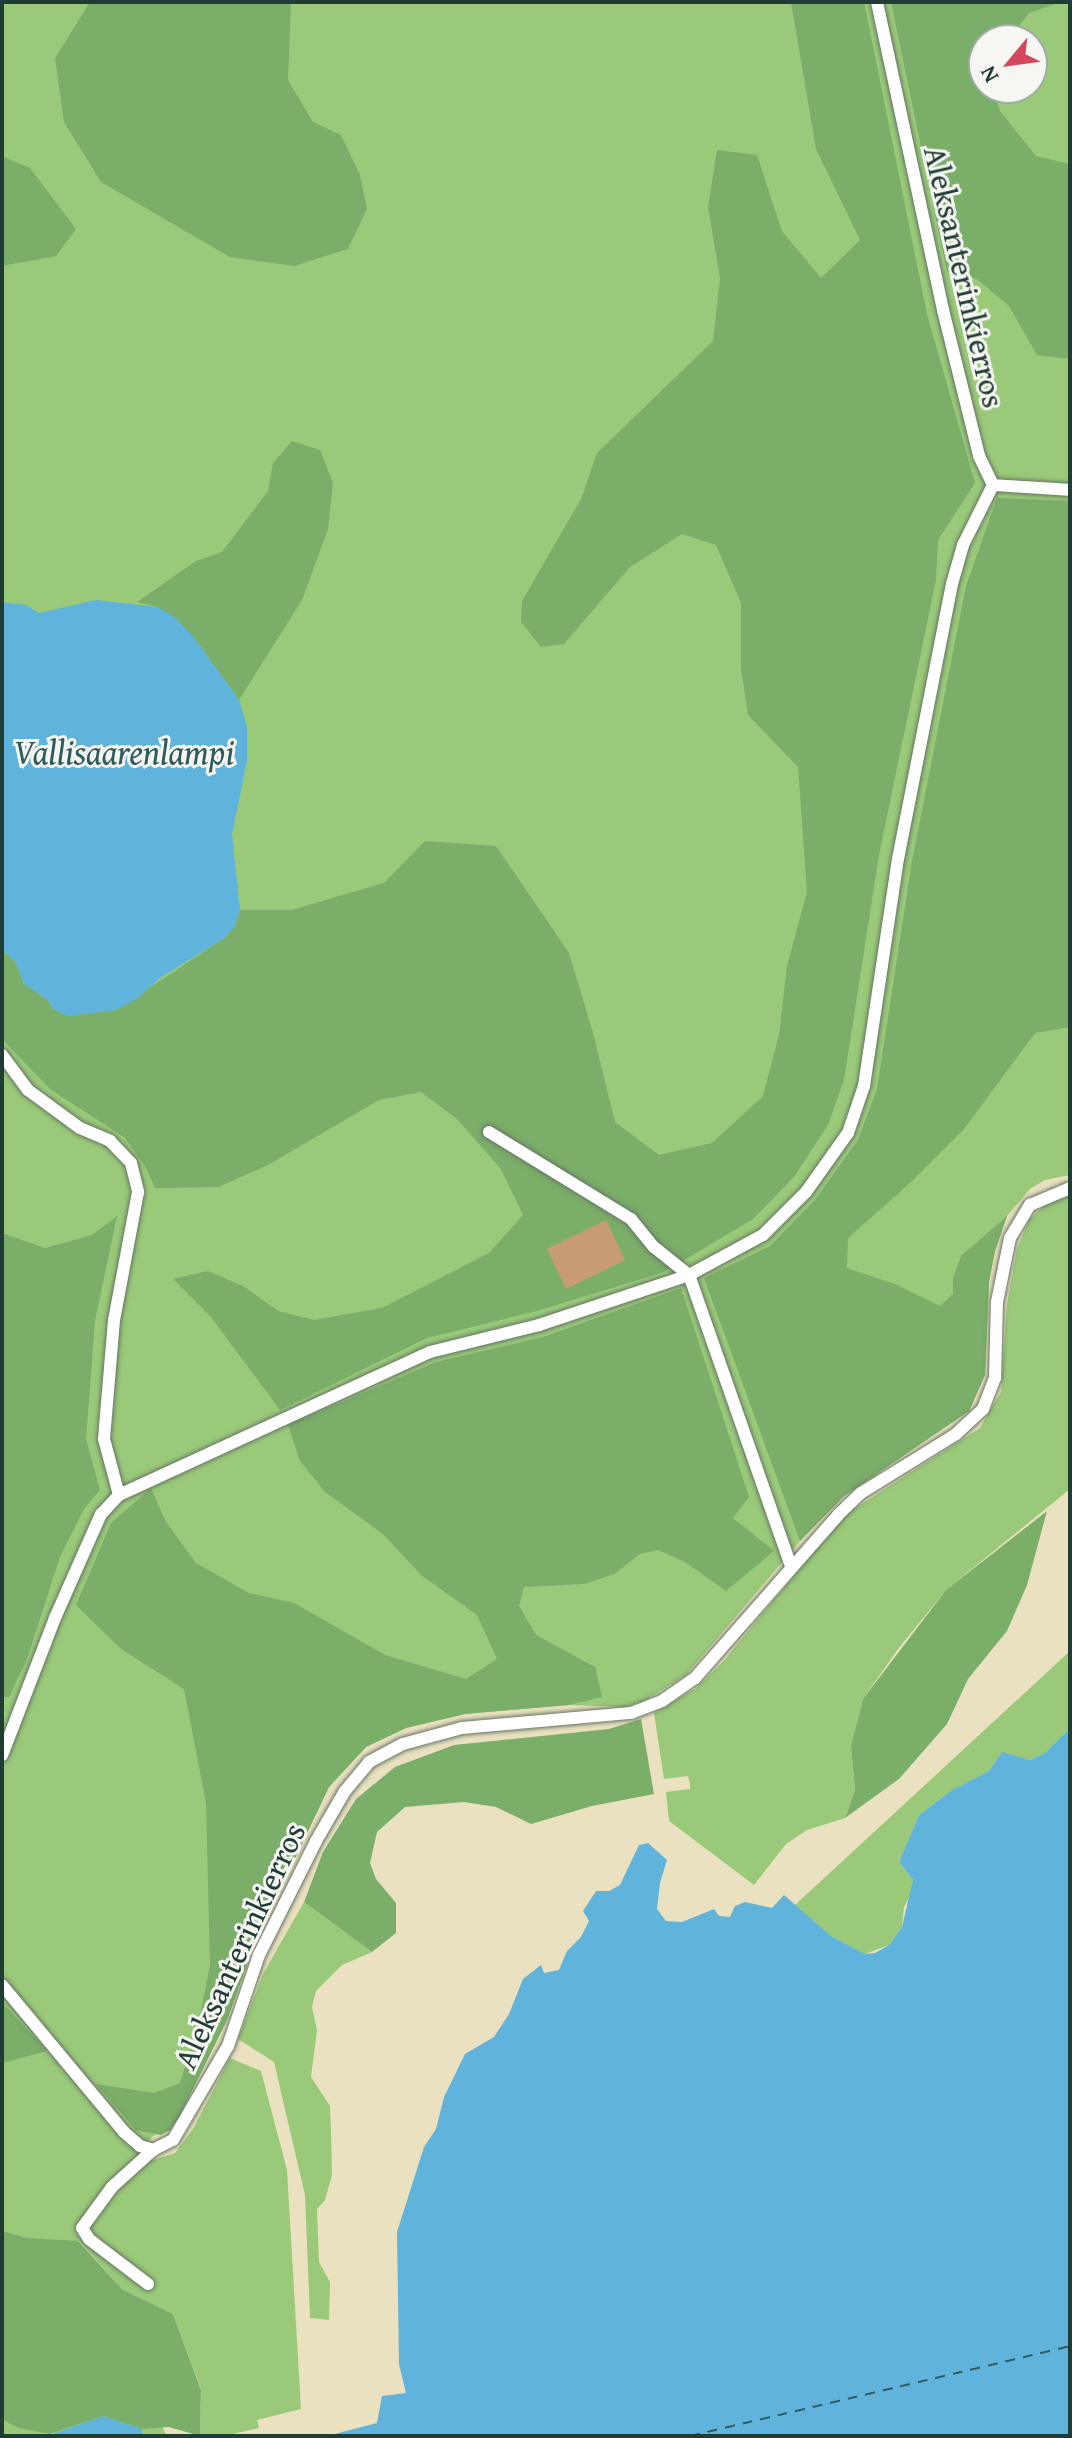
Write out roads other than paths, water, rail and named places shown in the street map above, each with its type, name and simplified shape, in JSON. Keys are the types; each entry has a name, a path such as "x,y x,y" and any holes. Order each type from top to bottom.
{"lane":[{"name":"Aleksanterinkierros","path":"877,2 943,310 979,456 993,485"},
{"path":"2,1755 55,1618 101,1514 119,1495 430,1352 539,1325 689,1275 763,1235 806,1192 848,1133 864,1086 898,859 952,584 963,545 993,485 1070,490"},
{"path":"2,1055 28,1090 80,1128 110,1141 131,1163 138,1192 114,1320 104,1439 119,1495"},
{"path":"489,1132 631,1219 654,1247 689,1275 791,1567"},
{"name":"Aleksanterinkierros","path":"148,2284 89,2239 82,2228 112,2187 153,2150 173,2140 185,2124 228,2046 259,1955 309,1855 345,1791 369,1762 403,1744 462,1728 556,1717 616,1717 649,1707 695,1678 791,1567 861,1493 956,1434 983,1409 995,1378 997,1302 1010,1238 1030,1205 1070,1188"},
{"path":"2,1985 105,2113 140,2146 153,2150"}],"water":[{"name":"Vallisaarenlampi","path":"96,600 158,607 176,618 239,700 247,727 247,761 232,834 240,910 235,926 223,939 160,978 138,998 116,1010 68,1016 56,1011 46,999 24,984 16,963 2,949 2,602 26,605 39,613"},
{"path":"1070,1728 1070,2436 327,2436 377,2423 382,2396 406,2393 399,2364 397,2232 424,2147 436,2129 444,2097 465,2054 494,2037 509,2014 523,1979 541,1965 544,1973 559,1970 567,1951 581,1937 589,1921 583,1911 596,1891 609,1891 620,1885 639,1845 648,1843 667,1860 657,1909 666,1921 682,1922 714,1909 719,1916 730,1917 735,1906 745,1902 772,1908 784,1895 831,1936 865,1954 875,1953 889,1945 902,1927 913,1880 899,1862 919,1815 952,1790 989,1771 1002,1752 1030,1760 1045,1753"},
{"path":"103,2416 142,2429 143,2436 47,2436"}]}
